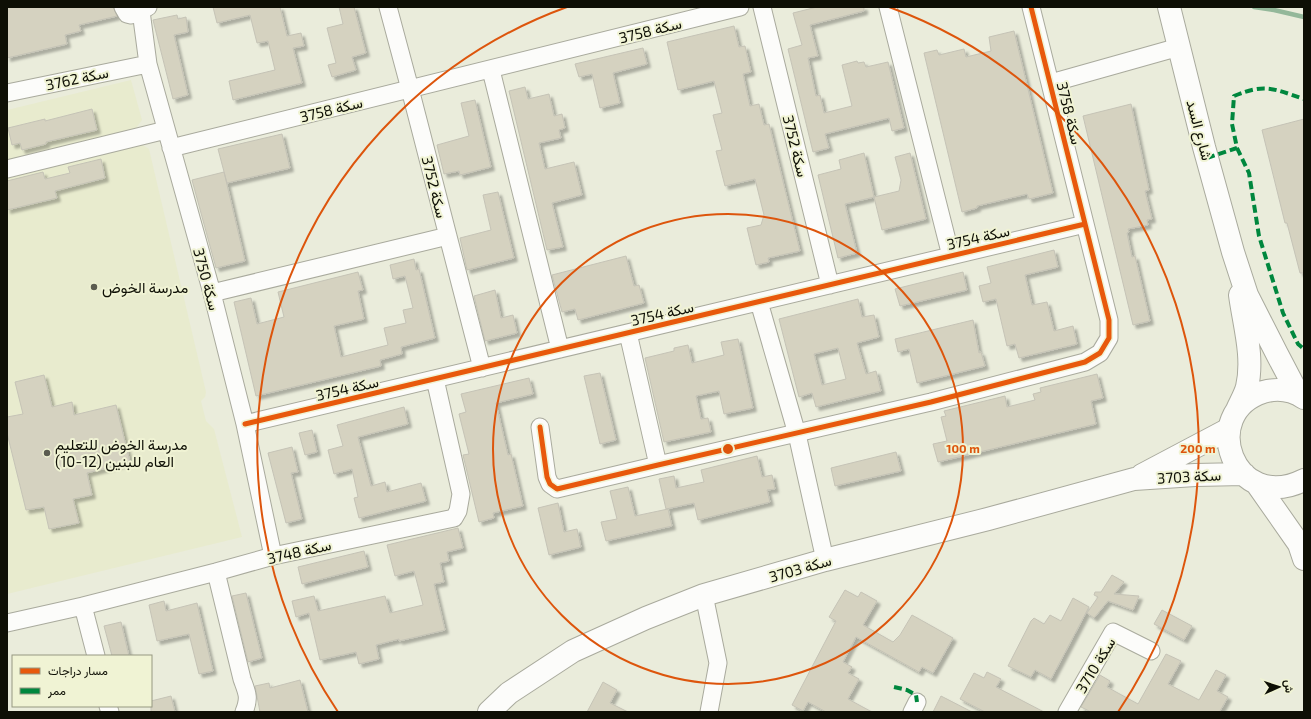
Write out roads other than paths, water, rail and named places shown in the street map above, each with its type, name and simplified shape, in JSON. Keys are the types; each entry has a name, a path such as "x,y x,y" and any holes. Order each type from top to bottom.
{"street":[{"path":"123,7 127,14 144,9"},
{"name":"سكة 3752","path":"388,7 482,368"},
{"name":"سكة 3758","path":"171,148 491,70 740,7"},
{"name":"سكة 3752","path":"762,7 830,285"},
{"path":"888,7 950,256"},
{"name":"سكة 3758","path":"540,427 547,477 550,484 557,490 658,464 797,434 930,402 1085,362 1100,353 1109,338 1109,320 1031,7"},
{"name":"شارع السد","path":"1169,7 1204,147 1233,252 1247,295 1282,365 1301,396"},
{"name":"سكة 3750","path":"144,9 148,64 212,293 245,424 273,556"},
{"path":"1051,83 1179,47"},
{"name":"سكة 3762","path":"7,93 148,64"},
{"path":"491,70 560,349"},
{"path":"7,169 166,130"},
{"name":"سكة 3754","path":"245,424 1085,224"},
{"path":"212,293 448,236"},
{"name":"شارع السد","path":"1232,421 1247,388 1250,370 1247,336 1233,252"},
{"path":"759,302 797,434 825,560"},
{"path":"628,333 658,464"},
{"name":"سكة 3748","path":"7,624 216,572 273,556 454,518 458,510 460,494 435,379"},
{"path":"1301,396 1284,390 1270,390 1256,394 1244,402 1232,421 1229,446 1234,461 1250,479 1298,544 1304,560"},
{"name":"سكة 3703","path":"1134,479 1232,421"},
{"name":"سكة 3703","path":"489,712 509,693 573,651 646,618 704,595 825,560 988,519 1134,479 1195,475 1250,479 1273,488 1288,487 1304,480"},
{"path":"216,572 246,690 248,701 244,712"},
{"path":"704,595 718,663 709,712"},
{"path":"83,606 96,655"},
{"name":"سكة 3710","path":"1068,712 1113,632 1151,651"}],"waterway":[{"path":"1254,7 1304,17"}],"place":[{"name":"مدرسة الخوض","path":"94,287"},
{"name":"مدرسة الخوض للتعليم العام للبنين (12-10)","path":"47,453"}]}
